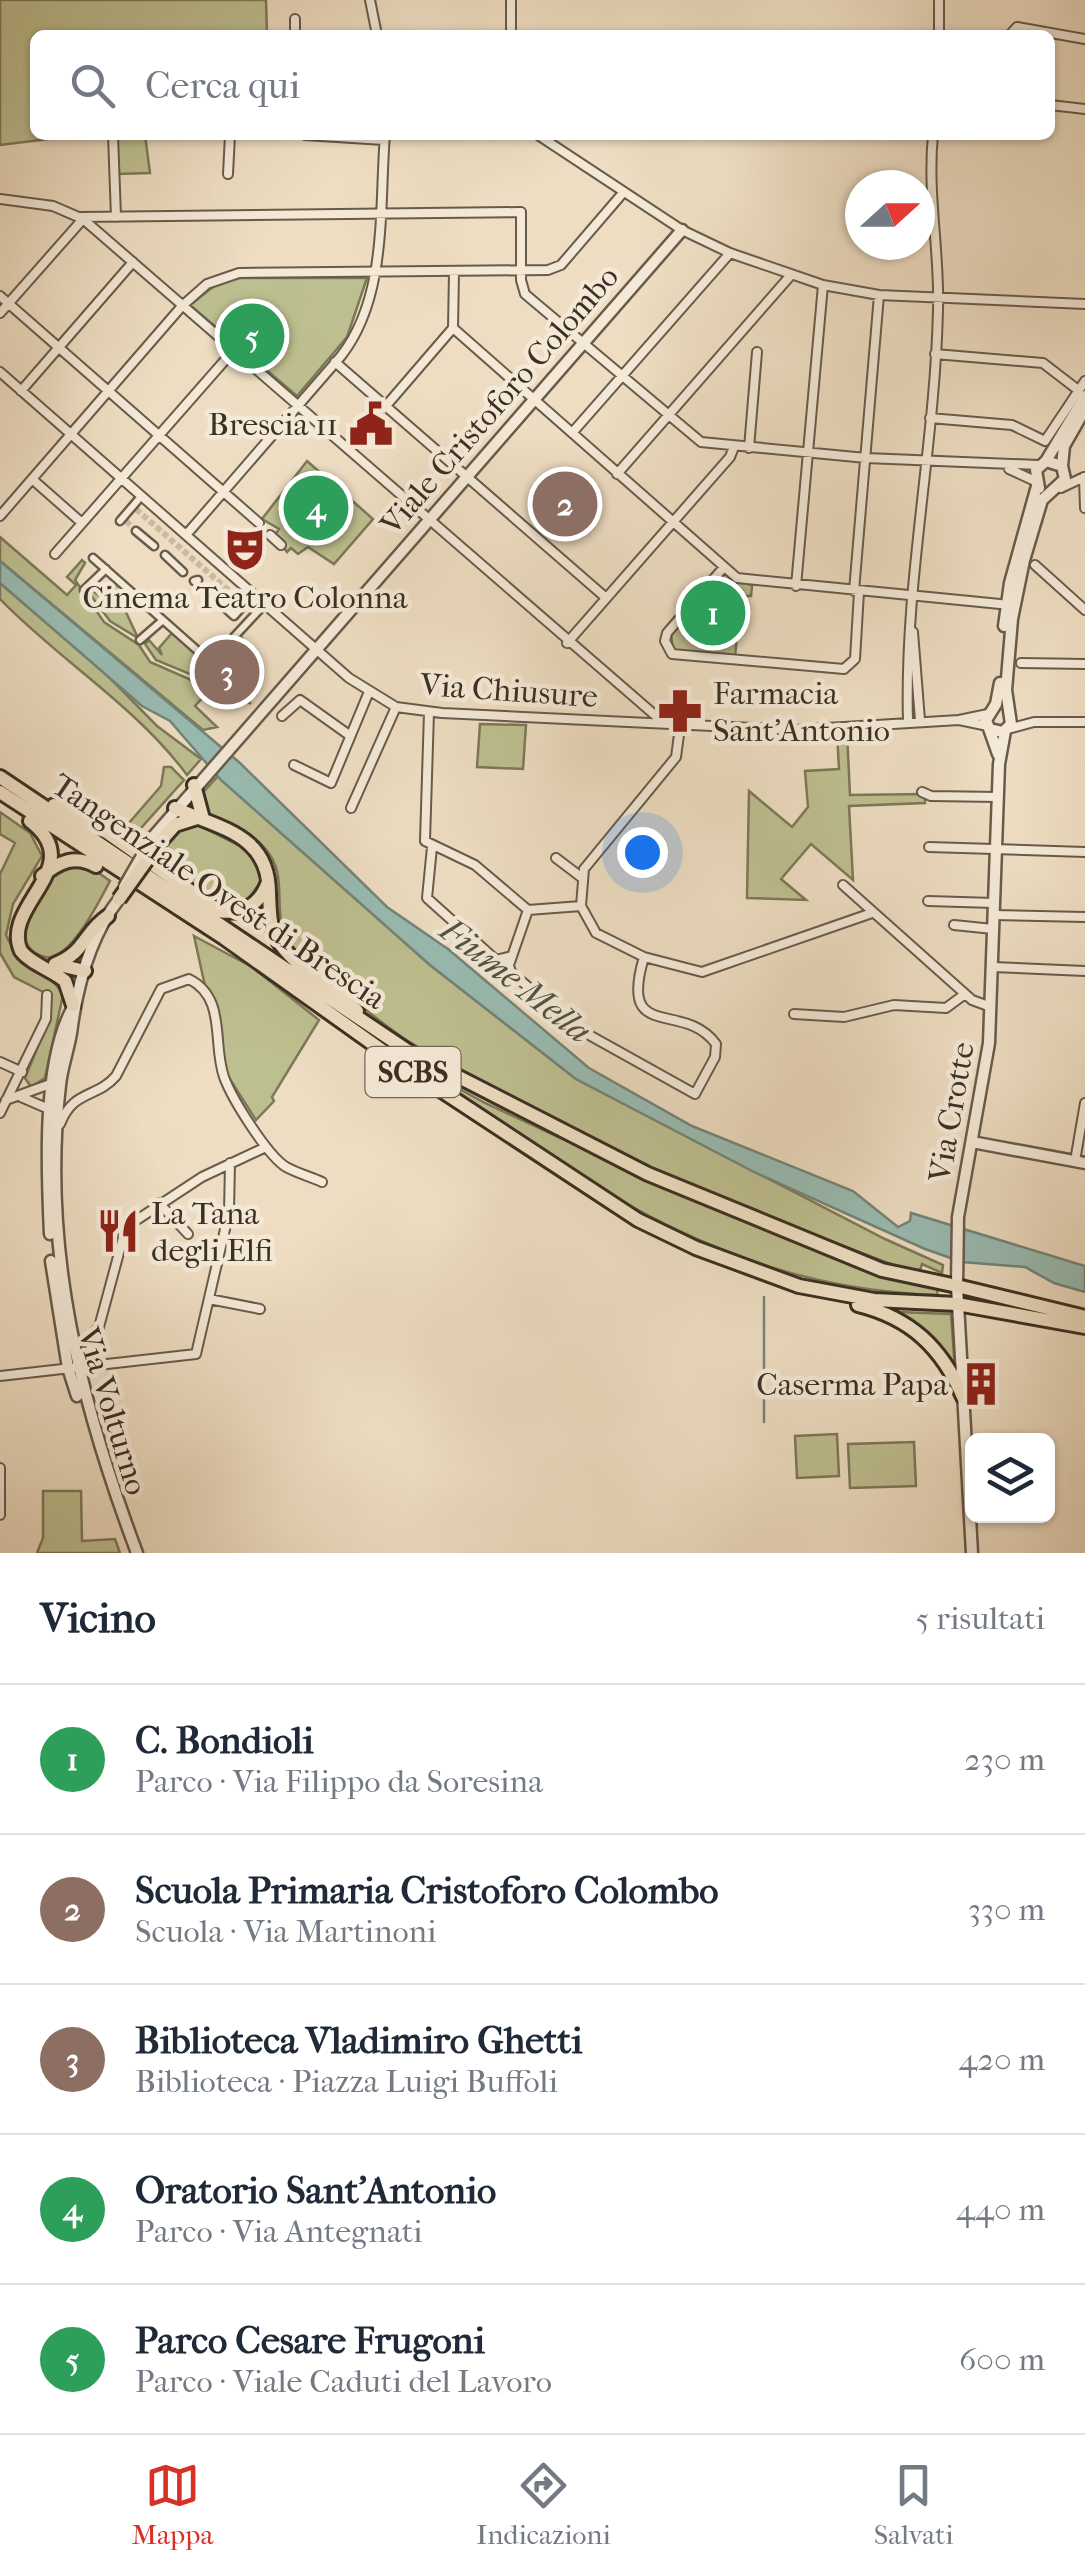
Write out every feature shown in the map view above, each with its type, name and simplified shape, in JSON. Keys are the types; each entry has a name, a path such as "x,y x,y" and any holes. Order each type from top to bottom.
{"main road":[{"name":"Tangenziale Ovest di Brescia","path":"0,777 408,1052 648,1174 882,1270 956,1280 1085,1317"},
{"path":"195,784 204,819"},
{"path":"18,789 108,833 219,910 232,912 252,906 268,880"},
{"path":"0,795 46,838 49,854 40,878 22,904 13,932 21,952 84,974"},
{"name":"Tangenziale Ovest di Brescia","path":"0,795 224,938 606,1202 696,1248 833,1294 958,1304 1085,1327"},
{"path":"177,805 262,853 270,919 280,944 340,992 376,1030"},
{"path":"119,900 156,840 175,825 204,819"},
{"path":"40,878 59,864 84,860 197,930 224,938"},
{"path":"50,965 80,952 92,926 108,916"},
{"path":"50,965 65,981 72,1006"},
{"path":"833,1294 886,1313 913,1328 942,1357 963,1398"}],"street":[{"path":"370,0 376,30"},
{"path":"511,0 511,30"},
{"path":"939,0 939,30"},
{"path":"296,19 296,30"},
{"path":"1055,34 1085,40"},
{"path":"1055,106 1085,109"},
{"path":"113,140 116,216"},
{"path":"228,174 230,140"},
{"path":"186,535 335,362 361,325 374,272 384,140"},
{"path":"545,140 682,230 730,253 792,275 878,296 937,295 1085,304"},
{"path":"908,721 914,596 935,354 937,295 930,192 933,140"},
{"path":"0,516 182,306 206,284 239,273 548,270 561,264 622,194"},
{"path":"0,200 54,206 82,218 641,707 676,726 676,758 594,853 581,878 581,906 600,937 686,971 710,972 872,914"},
{"path":"0,313 82,218 521,212 525,294 701,442 866,458 1000,466 1043,463 1084,477"},
{"name":"Viale Cristoforo Colombo","path":"315,649 682,230"},
{"path":"572,433 730,253"},
{"path":"21,390 133,262"},
{"path":"385,407 453,328 454,272"},
{"path":"617,474 792,275"},
{"path":"796,586 822,284"},
{"path":"0,296 259,523"},
{"path":"724,567 667,632 665,641 672,654 844,669 856,659 856,591 878,296"},
{"path":"453,328 737,578 754,583 1000,604"},
{"path":"54,554 233,351"},
{"path":"748,448 757,352"},
{"path":"935,354 1043,363 1082,393"},
{"path":"335,362 606,598"},
{"name":"Via Chiusure","path":"0,372 368,694 396,707 429,712 794,730 959,720 1000,711"},
{"path":"1000,711 1010,583 1043,463 1074,410 1085,381"},
{"path":"930,418 1012,424 1045,441 1074,410"},
{"path":"1061,488 1064,446 1074,410"},
{"path":"567,642 734,447"},
{"path":"1000,466 1049,492"},
{"path":"1000,711 1012,619 1030,540 1049,492 1084,477"},
{"path":"1084,477 1085,508"},
{"path":"32,480 82,523"},
{"path":"123,520 136,506"},
{"path":"136,531 154,546"},
{"path":"270,535 280,545"},
{"path":"164,555 183,572"},
{"path":"92,558 216,667"},
{"path":"1035,565 1085,610"},
{"path":"84,590 106,569"},
{"path":"222,605 234,616 246,602"},
{"path":"208,676 261,608"},
{"path":"140,640 162,620"},
{"path":"912,628 920,720"},
{"path":"156,840 177,805 315,649"},
{"path":"1021,662 1085,664"},
{"path":"294,765 331,782 368,694"},
{"path":"282,716 300,700 349,735"},
{"path":"351,808 396,707"},
{"path":"641,707 651,724"},
{"path":"1000,711 1034,722"},
{"name":"Via Crotte","path":"999,764 989,727 1000,711"},
{"name":"Via Crotte","path":"972,1553 956,1280 958,1216 986,1070 999,764 1006,730 1000,711"},
{"path":"429,712 422,835 432,847 474,865 528,910 581,906"},
{"name":"Via Chiusure","path":"959,720 989,727"},
{"path":"989,727 1006,730 1034,722 1085,722"},
{"path":"922,792 931,796 998,797"},
{"path":"432,847 427,898 496,960 512,956"},
{"path":"929,847 1085,852"},
{"path":"556,858 581,878"},
{"path":"844,885 965,994 991,1007"},
{"path":"849,921 859,899"},
{"name":"Via Volturno","path":"77,1367 50,1250 51,1110 65,1022 108,916 119,900"},
{"path":"928,901 1085,917"},
{"path":"528,910 512,956 511,972 573,1026 695,1094 715,1057 716,1044 705,1034 649,1011 637,1002 634,990 644,957"},
{"path":"955,928 994,929"},
{"path":"992,967 1085,971"},
{"path":"58,1130 68,1107 82,1094 107,1086 116,1076 160,988 189,980 201,985 212,1000 224,1077 266,1147 285,1166 322,1182"},
{"path":"794,1014 844,1017 894,1005 946,1008 965,994"},
{"path":"0,1114 46,1020 47,996"},
{"name":"Via Volturno","path":"72,1006 58,1130 56,1237 70,1342 137,1553"},
{"path":"0,1062 22,1072"},
{"path":"6,1100 39,1091 54,1082"},
{"path":"16,1096 51,1110"},
{"path":"972,1142 1080,1162 1085,1104"},
{"path":"77,1367 94,1337 126,1227 159,1203 266,1147"},
{"path":"0,1376 196,1354 228,1212 230,1163"},
{"path":"159,1203 188,1234"},
{"path":"209,1299 260,1309"},
{"path":"70,1342 94,1337"},
{"path":"0,1468 0,1514"}],"green space":[{"path":"0,0 266,0 267,30 30,30 30,140 40,140 0,145"},
{"path":"116,140 146,140 150,173 117,174"},
{"path":"235,278 367,278 347,337 297,396 190,305 218,283"},
{"path":"307,461 373,519 334,564 308,547 298,554 291,548 287,552 275,535 279,529 262,519"},
{"path":"0,537 67,595 76,585 67,577 82,560 85,563 75,580 104,622 139,645 150,662 198,683 212,675 251,704 217,682 195,706 217,727 203,730 0,561"},
{"path":"724,572 752,586 751,596 740,596 735,658 673,651 671,633"},
{"path":"115,582 130,595 125,610 138,638 110,621 89,593 92,590 102,598"},
{"path":"0,583 102,670 157,726 201,759 187,775 145,727 0,599"},
{"path":"172,633 201,658 195,666 205,675 197,677 156,660 145,644 149,640 162,655 159,648"},
{"path":"480,724 526,725 523,769 477,767"},
{"path":"837,733 847,733 850,795 925,794 925,803 849,806 853,880 811,844 781,879 806,900 747,898 749,791 792,827 808,807 805,771 839,769"},
{"path":"164,767 171,767 184,780 132,838 122,831 161,786"},
{"path":"218,776 430,965 576,1079 885,1239 943,1265 942,1273 922,1264 919,1273 896,1266 646,1166 524,1108 395,1032 292,947 284,933 273,861 251,836 206,813 199,797"},
{"path":"0,812 30,833 42,856 13,904 6,935 18,953 63,995 45,1078 31,1087 25,1078 49,1019 45,993 14,977 0,953 0,874 15,843 0,834"},
{"path":"194,823 254,853 262,880 247,901 220,903 153,859 177,829"},
{"path":"86,864 110,881 99,901 62,952 53,958 35,953 20,929 56,869"},
{"path":"194,936 252,967 319,1020 272,1097 274,1101 256,1120 226,1073 214,999 205,986"},
{"path":"408,1061 485,1103 649,1179 838,1259 938,1288 937,1295 859,1288 787,1272 720,1249 594,1185"},
{"path":"898,1312 951,1314 955,1369 928,1333"},
{"path":"837,1434 839,1476 797,1478 795,1436"},
{"path":"914,1442 916,1486 850,1488 848,1444"},
{"path":"43,1491 81,1491 82,1541 115,1539 120,1553 37,1553 43,1538"}],"water":[{"path":"0,561 240,763 387,907 448,949 589,1068 692,1126 853,1191 898,1227 910,1221 911,1213 1085,1266 1085,1292 1054,1283 1025,1267 962,1262 925,1249 754,1172 576,1079 430,965 221,780 170,721 142,706 0,583"}],"waterway":[{"path":"764,1297 764,1422"}],"tunnel":[{"path":"136,509 243,603"},
{"path":"126,521 136,531"}],"place":[{"name":"Parco Cesare Frugoni","path":"252,336"},
{"name":"Brescia 11","path":"371,424"},
{"name":"Scuola Primaria Cristoforo Colombo","path":"565,504"},
{"name":"Oratorio Sant'Antonio","path":"316,508"},
{"name":"Cinema Teatro Colonna","path":"245,549"},
{"name":"C. Bondioli","path":"713,613"},
{"name":"Biblioteca Vladimiro Ghetti","path":"227,672"},
{"name":"Farmacia Sant'Antonio","path":"680,711"},
{"name":"La Tana degli Elfi","path":"118,1231"},
{"name":"Caserma Papa","path":"981,1384"}],"water label":[{"name":"Fiume Mella","path":"516,980"}]}
